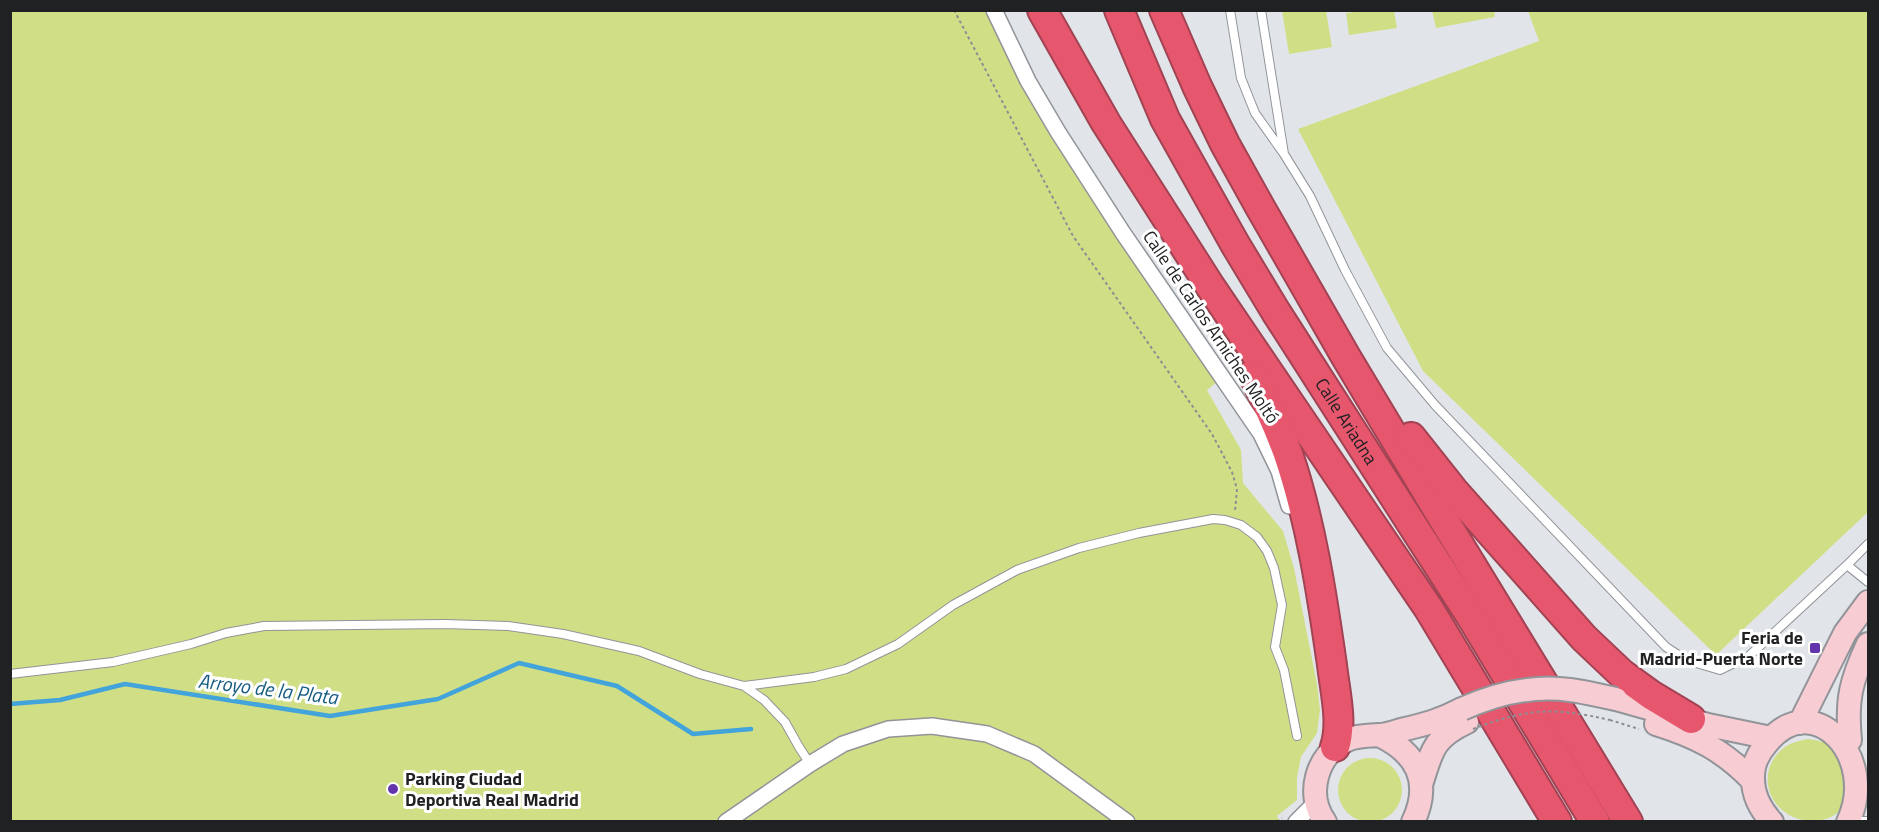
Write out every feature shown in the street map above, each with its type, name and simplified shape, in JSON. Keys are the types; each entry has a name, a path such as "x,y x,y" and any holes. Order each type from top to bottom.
{"highway":[{"path":"1042,10 1106,123 1210,286 1429,609 1557,822"},
{"name":"Calle Ariadna","path":"1119,10 1165,119 1235,244 1472,618 1595,822"},
{"name":"Calle Ariadna","path":"1164,10 1225,144 1346,357 1628,822"},
{"path":"1210,286 1268,404 1288,455 1309,531 1323,600 1335,691 1339,725 1335,747"},
{"path":"1346,357 1454,490 1584,638 1622,674 1691,719"}],"street":[{"name":"Calle de Carlos Arniches Moltó","path":"994,10 1028,81 1058,132 1123,233 1261,434 1279,471 1318,605 1335,691"},
{"path":"1800,723 1845,633 1869,602"},
{"path":"1850,740 1849,696 1856,669 1869,644"},
{"path":"1421,785 1432,750 1443,735 1467,720 1492,697 1522,691 1569,690 1613,710 1673,729 1701,741 1736,762 1752,780"},
{"path":"1613,710 1691,719 1727,730 1771,738"},
{"path":"1292,818 1320,812 1314,789 1316,777 1321,765 1335,747 1349,739 1467,720"},
{"path":"1772,822 1763,812 1755,797 1752,780 1755,764 1761,750 1771,738 1789,726 1814,723 1827,725 1839,731 1850,740 1863,760 1866,786 1863,799 1848,822"},
{"path":"726,822 843,744 888,729 932,726 987,734 1034,754 1127,822"},
{"path":"1379,735 1402,748 1414,761 1419,772 1420,808 1413,822"}],"lane":[{"path":"1230,10 1241,78 1254,113 1284,154 1310,196 1386,348 1435,405 1666,647 1686,660 1720,670 1749,656 1869,544"},
{"path":"1261,10 1284,154"},
{"path":"744,686 814,677 846,669 898,644 953,605 1017,570 1079,548 1139,533 1213,519 1225,520 1241,525 1257,537 1267,551 1274,568 1282,604 1275,647 1284,670 1297,736"},
{"path":"1847,565 1869,582"},
{"path":"10,674 113,662 191,644 226,633 264,626 455,624 508,626 563,634 639,651 700,674 744,686 764,700 785,722 810,764"},
{"path":"1848,822 1869,821"}],"path":[{"path":"954,10 1073,237 1217,444 1232,472 1237,489 1234,523"},
{"path":"1467,720 1548,710 1577,712 1613,710"},
{"path":"1277,822 1292,818"}],"green space":[{"path":"10,11 985,11 1036,108 1064,155 1123,247 1217,382 1207,390 1241,450 1243,483 1283,531 1294,568 1320,710 1317,733 1301,757 1297,777 1297,800 1277,816 1280,822 11,821"},
{"path":"1282,11 1326,11 1332,47 1289,54"},
{"path":"1394,11 1397,28 1349,35 1346,13"},
{"path":"1432,11 1494,11 1495,17 1436,28"},
{"path":"1528,11 1868,11 1868,512 1716,655 1423,371 1298,129 1539,41"},
{"path":"1808,739 1826,743 1837,750 1852,779 1841,809 1831,817 1812,821 1799,819 1778,807 1768,786 1771,763 1779,752 1792,743"},
{"path":"1370,758 1388,764 1396,772 1402,790 1396,808 1388,816 1370,822 1352,816 1344,808 1338,790 1344,772 1352,764"}],"waterway":[{"name":"Arroyo de la Plata","path":"10,704 60,700 125,684 330,716 438,699 519,663 617,686 693,734 751,729"}],"place":[{"name":"Feria de Madrid-Puerta Norte","path":"1815,648"},
{"name":"Parking Ciudad Deportiva Real Madrid","path":"393,789"}]}
